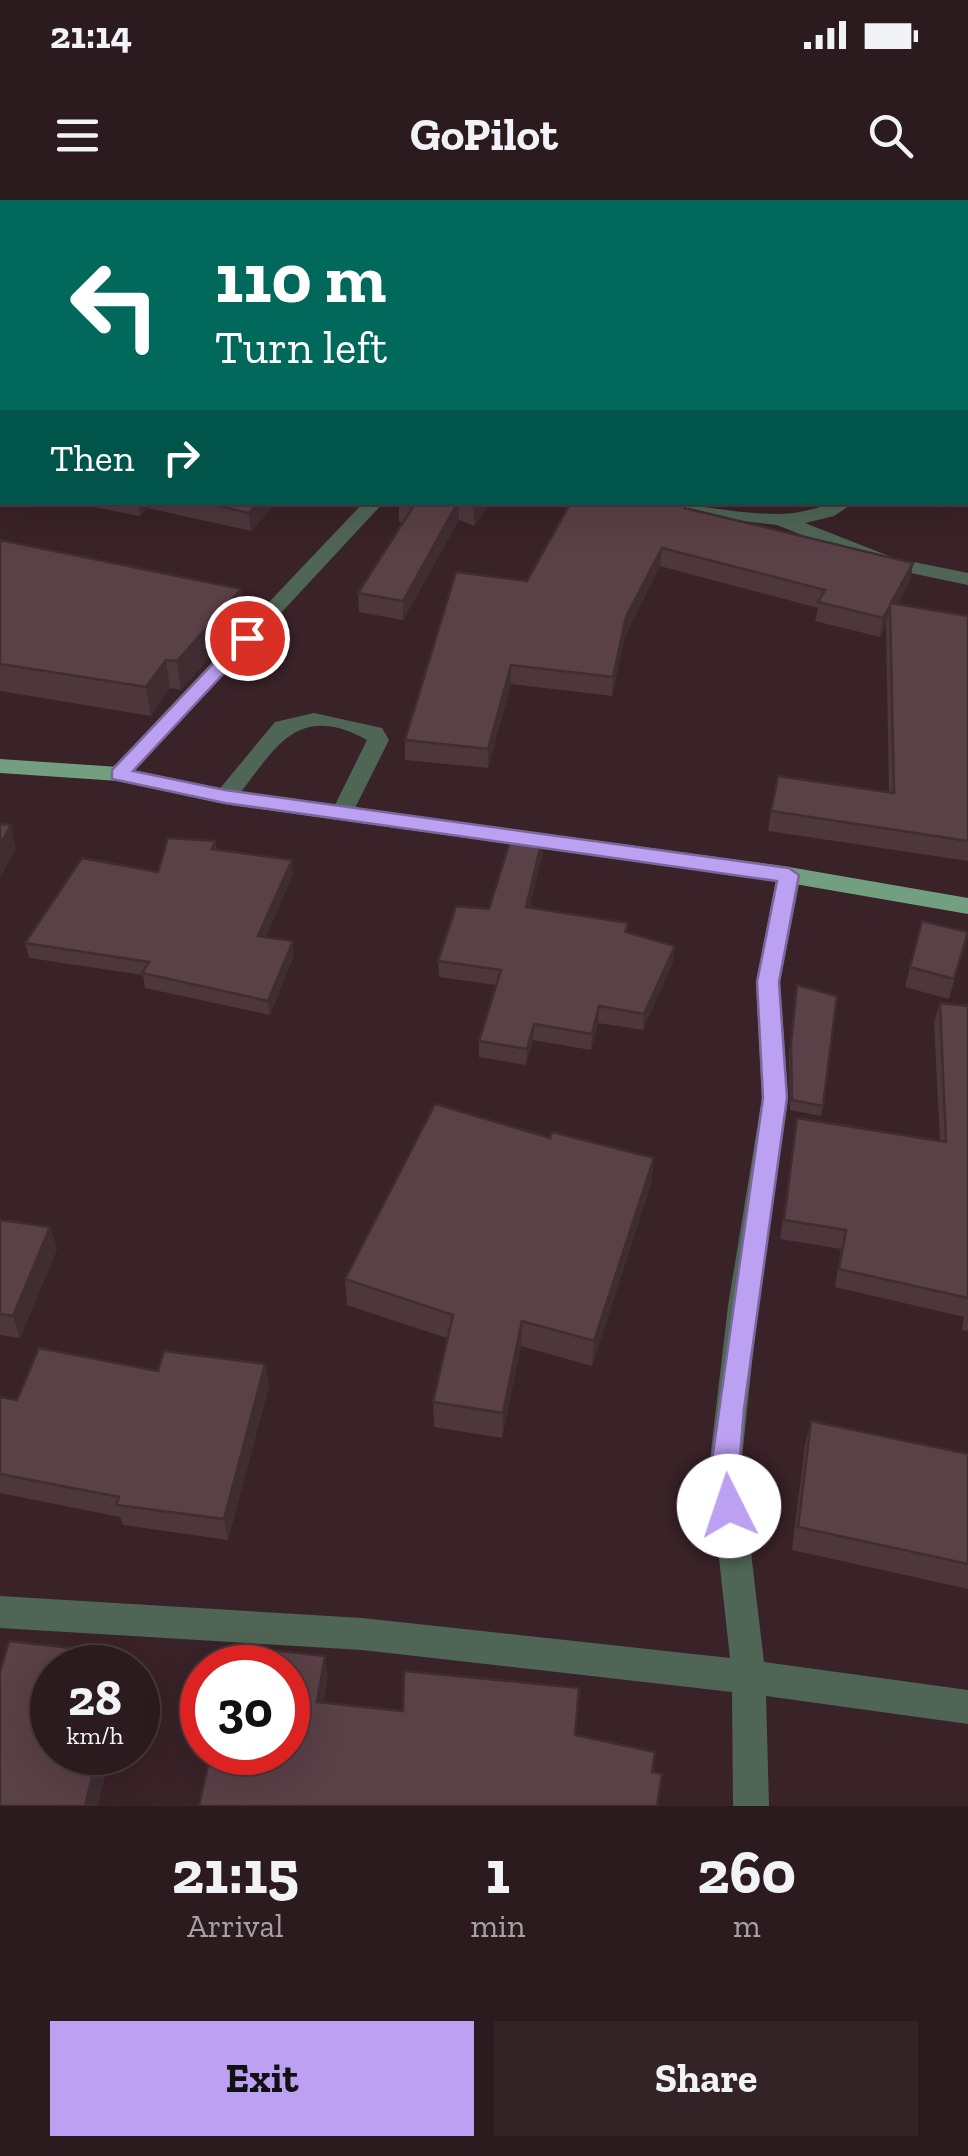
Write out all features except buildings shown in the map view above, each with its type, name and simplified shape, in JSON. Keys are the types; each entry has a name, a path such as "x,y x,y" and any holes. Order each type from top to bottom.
{"main road":[{"path":"0,766 119,774 225,797 789,875 968,906"}],"street":[{"path":"119,774 372,505"},
{"path":"675,505 780,520 890,563 968,579"},
{"path":"780,520 810,517 839,505"},
{"path":"225,797 283,728 314,719 374,733 378,740 342,813"},
{"path":"751,1806 750,1678 725,1468 743,1306 775,1098 768,982 789,875"},
{"path":"0,1612 362,1634 968,1707"}],"route":[{"path":"247,638 119,774 225,797 789,875 768,982 775,1098 730,1409 725,1468 729,1506"}]}
